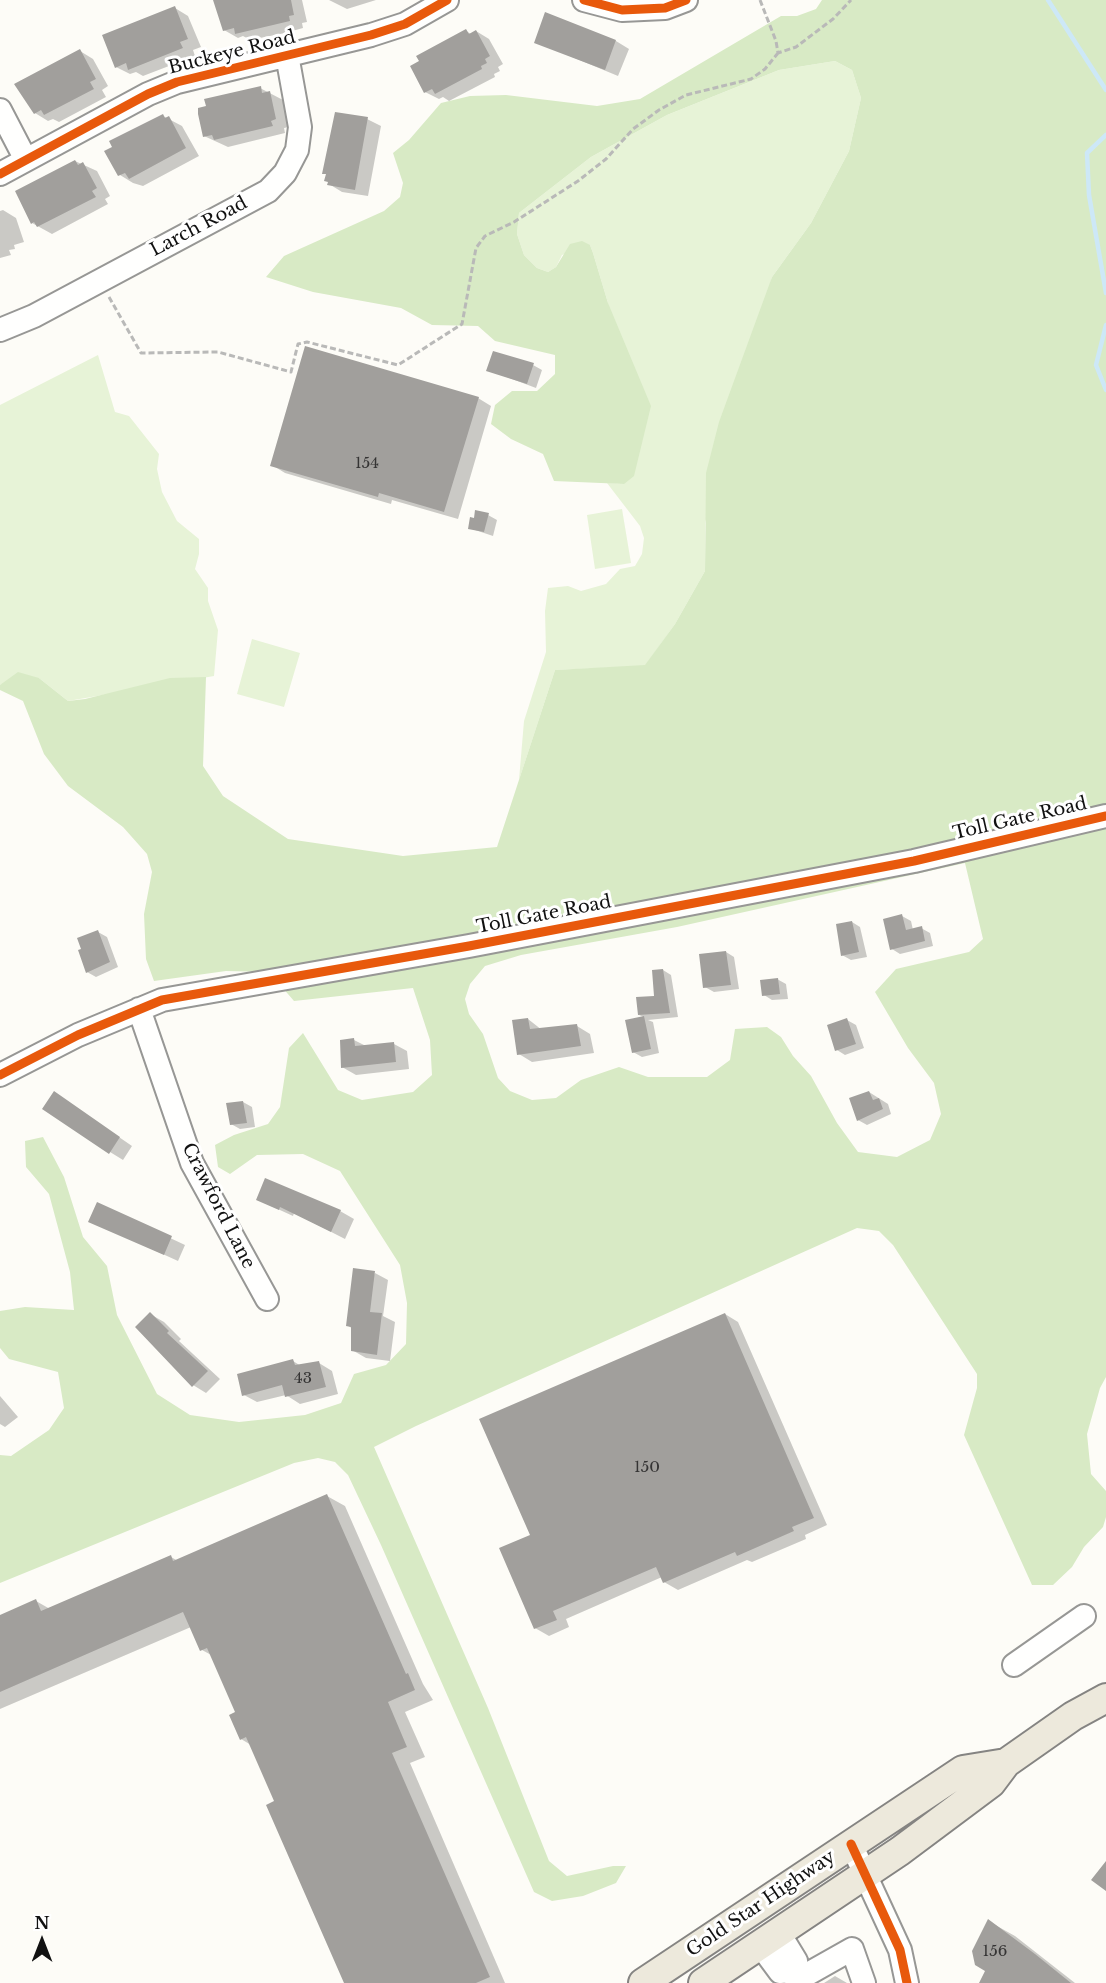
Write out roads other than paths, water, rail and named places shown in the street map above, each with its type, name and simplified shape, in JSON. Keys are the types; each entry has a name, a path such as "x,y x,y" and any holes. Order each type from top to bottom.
{"main road":[{"name":"Gold Star Highway","path":"703,1983 867,1874 992,1783 1006,1763 1073,1716 1106,1698"},
{"name":"Gold Star Highway","path":"643,1983 963,1770 1006,1763"}],"street":[{"name":"Buckeye Road","path":"0,174 122,108 177,82 371,35 405,24 447,0"},
{"path":"584,0 622,10 665,8 686,0"},
{"name":"Larch Road","path":"0,330 34,316 268,190 285,173 297,150 300,127 287,55"},
{"path":"0,110 26,160"},
{"name":"Toll Gate Road","path":"0,1075 78,1035 162,1000 469,946 914,861 1106,816"},
{"name":"Crawford Lane","path":"139,1009 192,1163 267,1299"},
{"path":"1014,1665 1084,1616"},
{"path":"851,1844 867,1874 900,1950 907,1983"},
{"path":"769,1939 780,1972 793,1978 852,1948 864,1983"}],"waterway":[{"path":"1048,0 1106,90"},
{"path":"1106,135 1087,153 1089,195 1106,293"},
{"path":"1106,325 1096,365 1106,390"}]}
